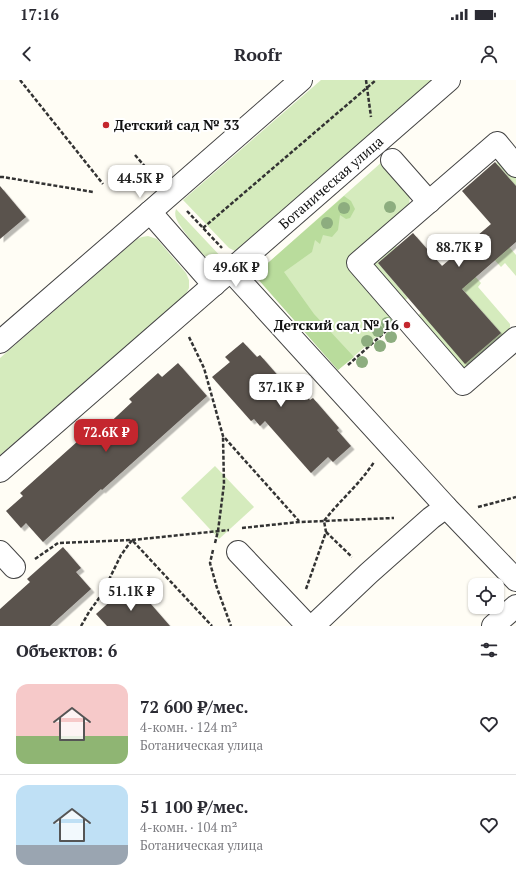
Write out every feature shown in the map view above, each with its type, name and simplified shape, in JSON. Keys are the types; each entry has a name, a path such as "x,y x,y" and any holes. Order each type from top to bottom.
{"street":[{"path":"0,342 301,80"},
{"name":"Ботаническая улица","path":"0,470 449,80"},
{"path":"516,166 496,143 358,263 463,384 516,338"},
{"path":"392,160 428,202"},
{"path":"150,212 214,284"},
{"path":"230,270 446,507 516,580"},
{"path":"238,552 306,622 369,572 430,518 446,507"},
{"path":"493,626 516,606"}],"path":[{"path":"20,80 103,184"},
{"path":"366,80 373,132 378,142"},
{"path":"203,228 376,80"},
{"path":"0,178 3,177 93,192"},
{"path":"346,366 404,316"},
{"path":"188,335 204,368 223,436 224,484 218,531 210,563 217,588 231,626"},
{"path":"223,436 299,522"},
{"path":"306,622 326,532 324,521 332,510 368,472 387,443"},
{"path":"446,507 462,512 516,497"},
{"path":"240,528 299,522 394,518"},
{"path":"7,559 30,562 58,543 132,540 233,529"},
{"path":"326,532 369,572"},
{"path":"81,626 102,594 121,555 132,540"},
{"path":"132,540 212,626"}],"green space":[{"path":"321,80 432,80 235,251 229,248 183,200"},
{"path":"500,160 516,173 516,186 496,163"},
{"path":"383,161 410,196 409,205 406,210 347,262 397,319 338,370 258,279 260,270"},
{"path":"344,196 351,201 355,209 350,218 346,219 340,215 338,230 332,237 323,235 320,244 315,240 312,252 284,272 314,314 354,357 338,370 258,279 260,270"},
{"path":"176,209 224,260 219,262 213,261 202,253 179,224 175,213"},
{"path":"148,236 157,239 186,273 189,280 189,288 186,294 0,455 0,358 137,239"},
{"path":"393,242 397,247 378,263 408,298 404,301 374,271 373,260"},
{"path":"505,242 516,255 516,276 505,263 501,267 490,255"},
{"path":"471,272 481,283 478,287 510,324 510,332 466,371 417,316 421,313 501,333 457,283"},
{"path":"215,466 254,507 219,539 181,498"}],"building":[{"path":"495,162 516,186 516,242 462,289 501,333 465,364 378,263 413,233 442,266 491,224 462,191"},
{"path":"0,186 26,217 0,239"},
{"path":"243,342 257,357 260,355 295,395 301,390 310,400 313,398 339,428 337,430 351,446 333,462 328,457 311,473 265,421 260,426 254,419 251,421 212,377 230,362 225,357"},
{"path":"178,363 207,396 43,542 26,523 21,528 6,511 23,496 20,493 98,423 103,429 132,402 129,399 158,373 162,377"},
{"path":"63,547 81,568 76,572 91,589 50,626 0,626 0,609 30,582 27,579"},
{"path":"136,587 170,626 107,626 96,614 114,598 118,603"}],"place":[{"name":"Детский сад № 33","path":"106,125"},
{"name":"Детский сад № 16","path":"407,325"}]}
